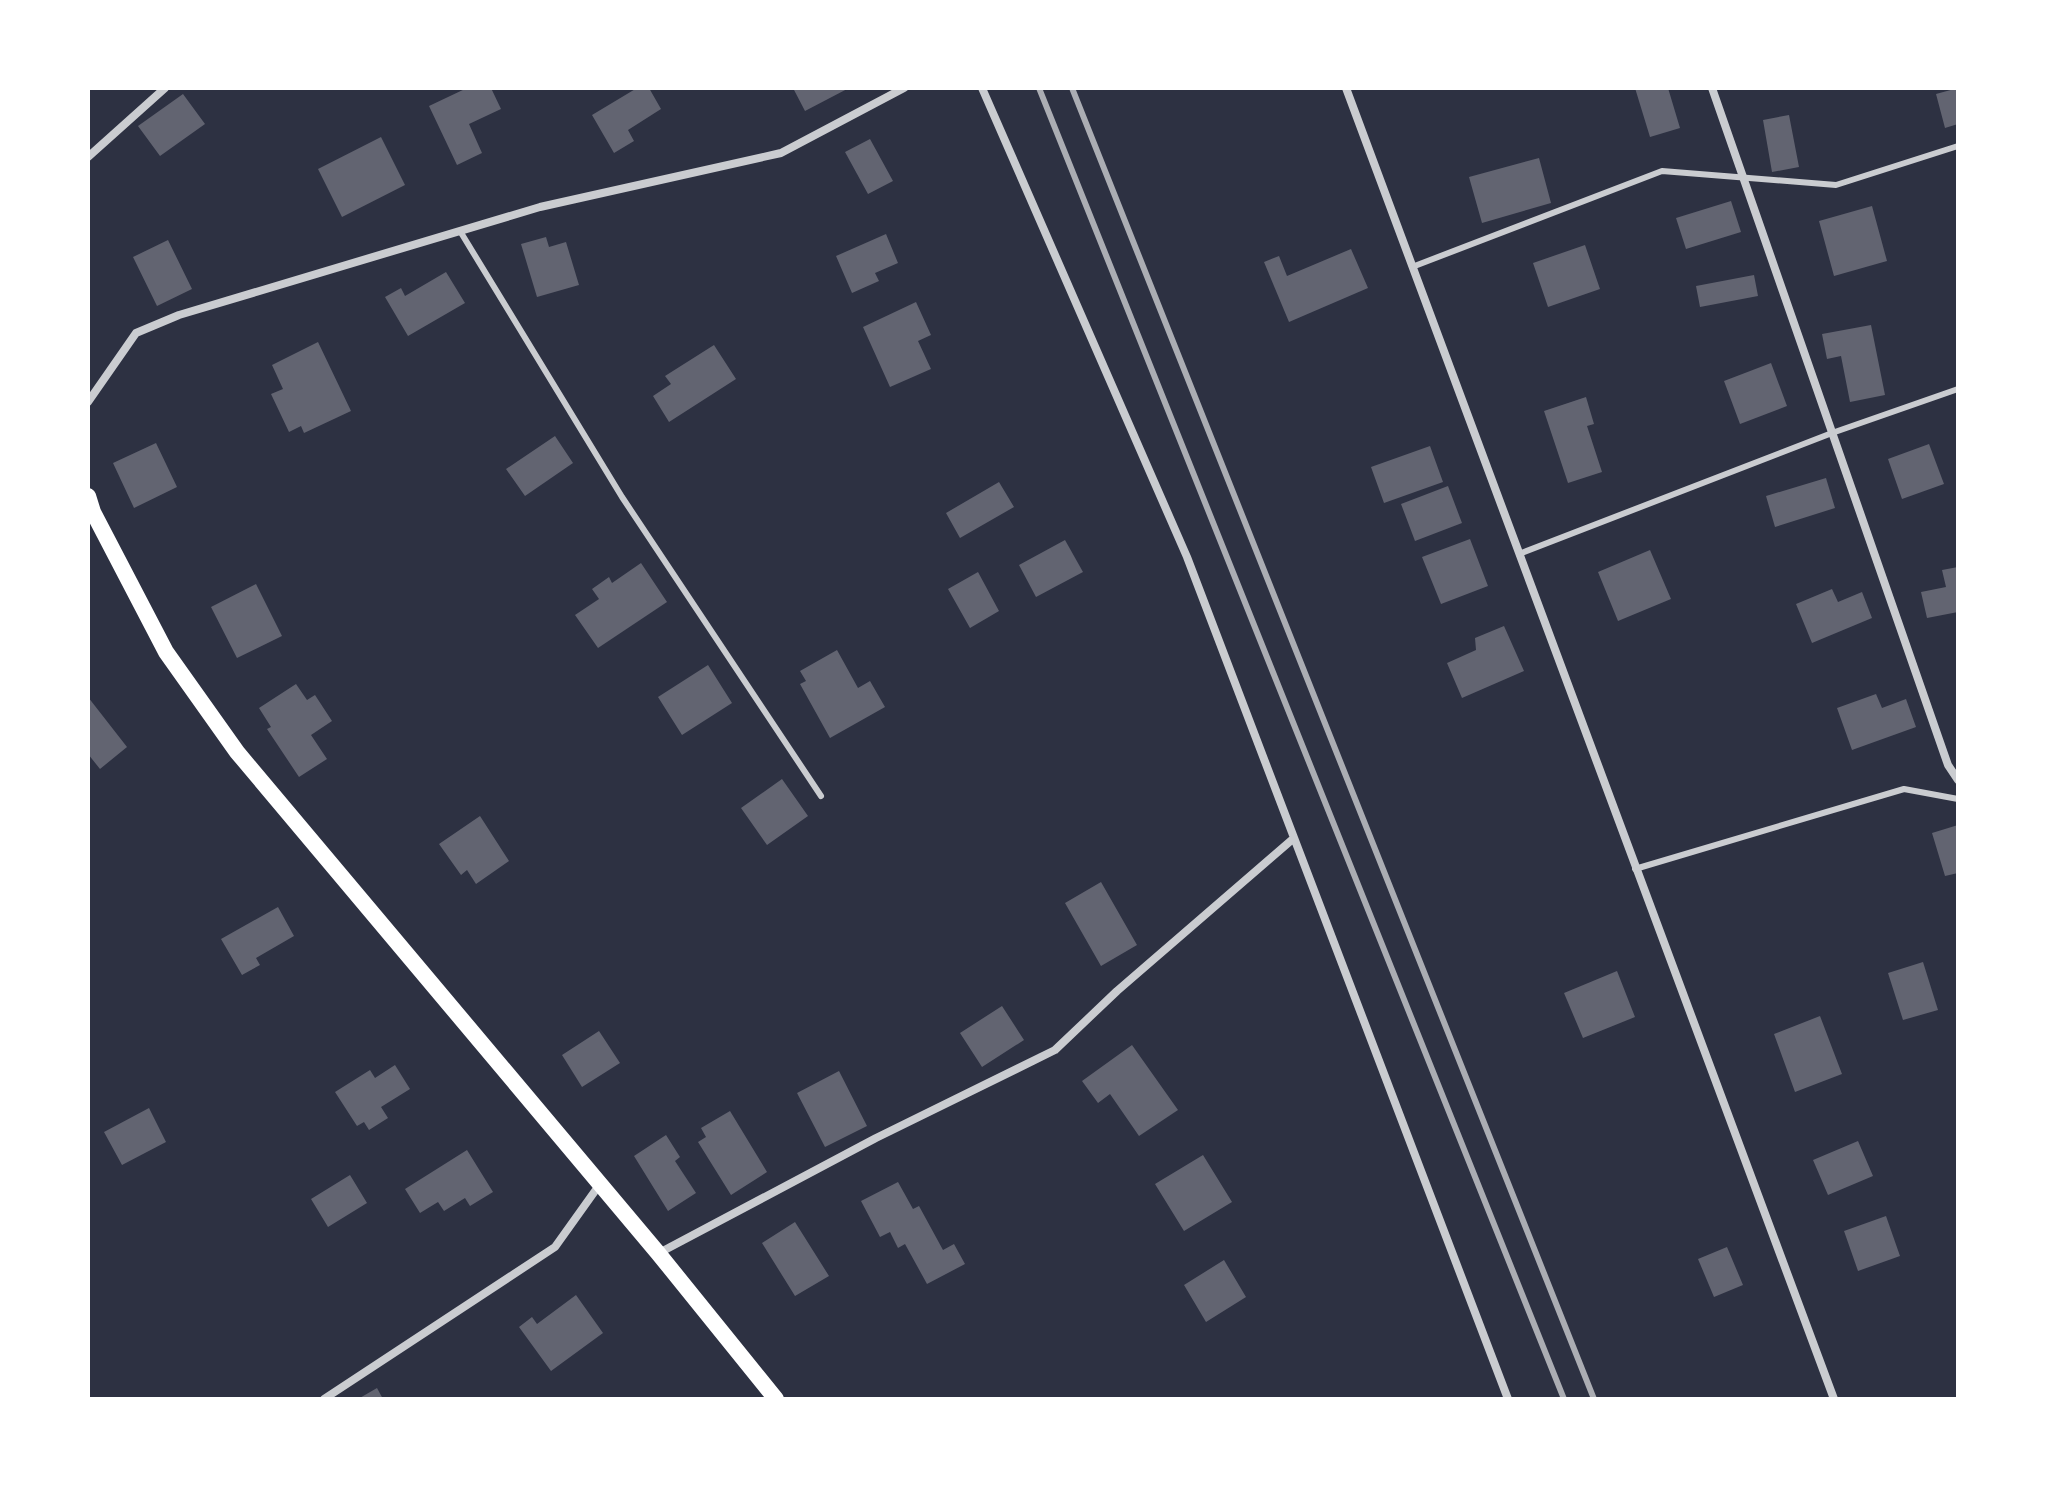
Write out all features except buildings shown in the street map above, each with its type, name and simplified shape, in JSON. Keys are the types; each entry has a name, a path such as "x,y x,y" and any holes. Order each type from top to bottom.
{"main road":[{"path":"88,496 93,512 166,652 237,752 658,1253 776,1399"}],"street":[{"path":"88,157 165,88"},
{"path":"88,402 136,333 179,315 540,207 781,153 904,88"},
{"path":"982,88 1187,557 1508,1399"},
{"path":"1346,88 1834,1399"},
{"path":"1712,88 1948,765 1958,780"},
{"path":"658,1253 876,1138 1055,1050 1117,991 1294,838"},
{"path":"324,1399 555,1247 600,1184"}],"lane":[{"path":"1412,267 1662,171 1836,185 1958,146"},
{"path":"460,231 622,497 821,796"},
{"path":"1519,554 1832,433 1958,389"},
{"path":"1635,869 1904,789 1958,799"}],"railway":[{"path":"1039,88 1564,1399"},
{"path":"1072,88 1594,1399"}]}
